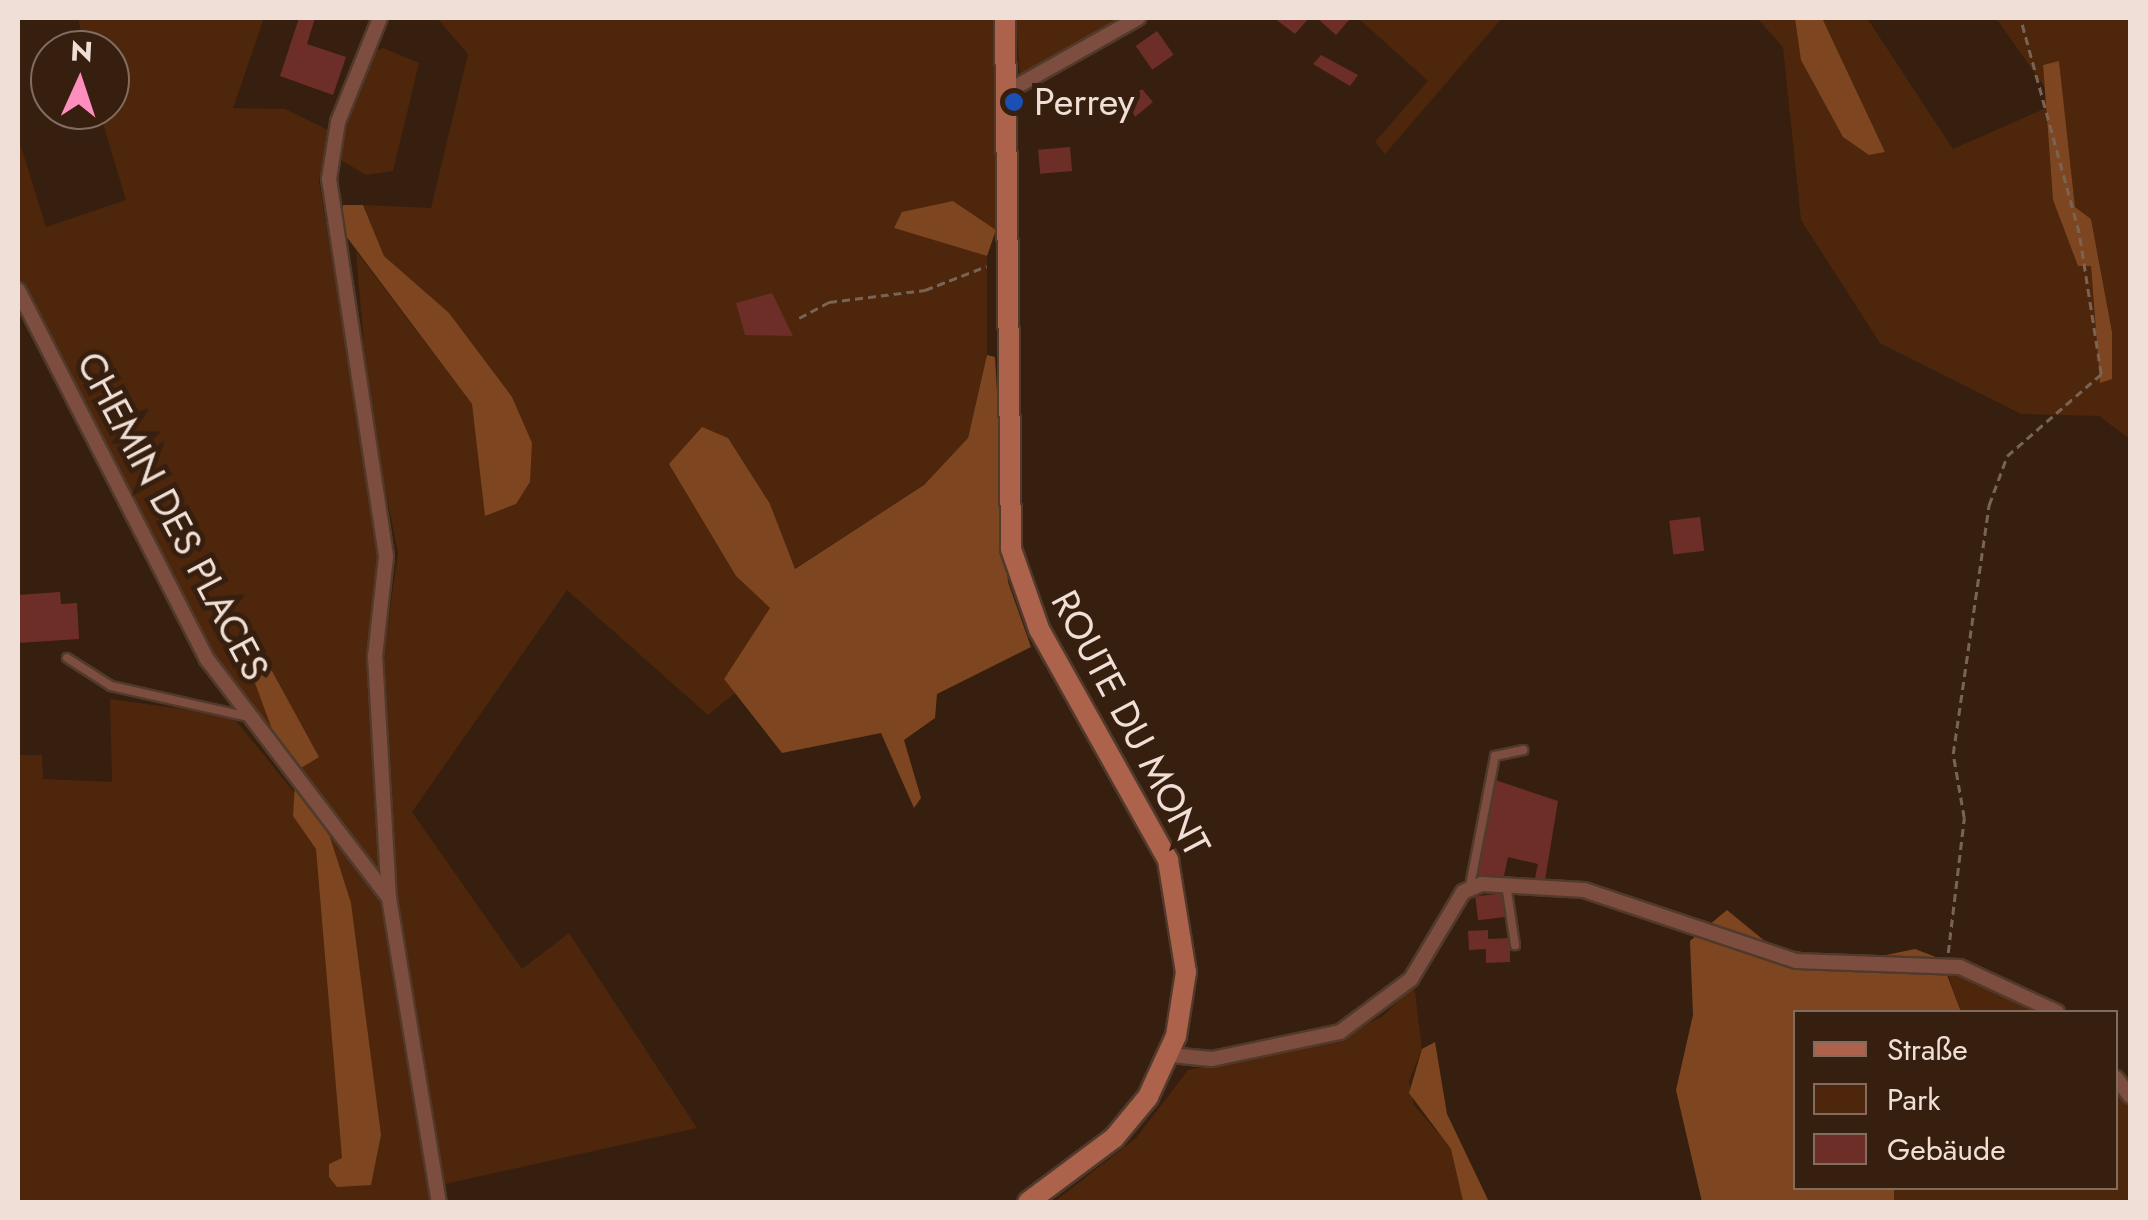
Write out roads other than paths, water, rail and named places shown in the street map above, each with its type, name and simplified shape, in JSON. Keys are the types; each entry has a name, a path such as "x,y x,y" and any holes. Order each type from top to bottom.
{"main road":[{"name":"ROUTE DU MONT","path":"1005,18 1011,548 1030,613 1173,874 1186,972 1170,1055 1124,1128 1028,1202"}],"street":[{"path":"380,18 338,122 329,179 386,557 375,656 388,898"},
{"path":"1005,93 1138,18"},
{"name":"CHEMIN DES PLACES","path":"18,290 244,716 388,898 439,1202"},
{"path":"1170,1055 1212,1059 1354,1025 1432,955 1470,886 1506,884 1584,890 1796,961 1948,964 2052,1010"}],"lane":[{"path":"67,658 111,686 244,716"},
{"path":"1470,886 1496,756 1523,750"},
{"path":"1506,884 1515,945"}],"place":[{"name":"Perrey","path":"1014,102"}]}
